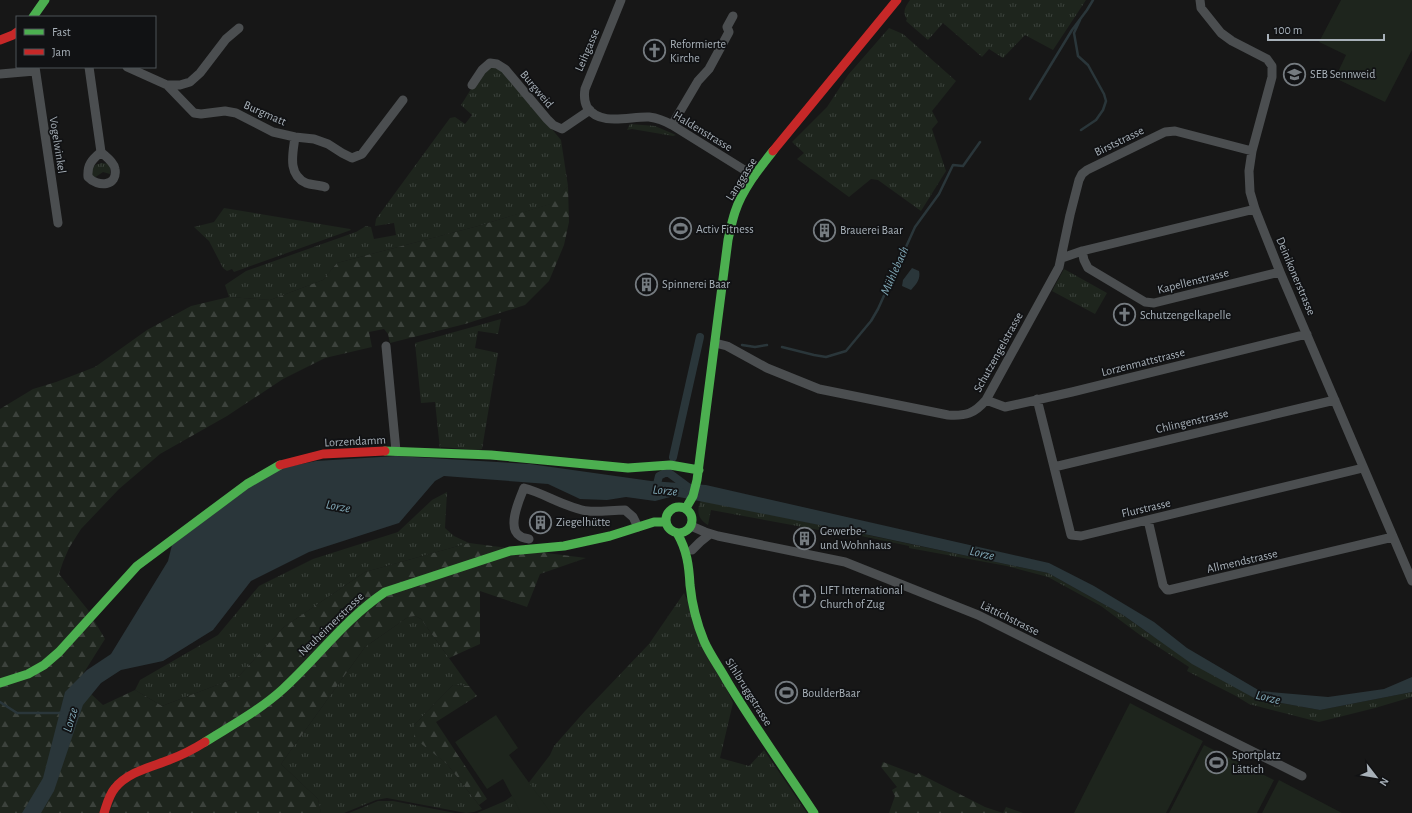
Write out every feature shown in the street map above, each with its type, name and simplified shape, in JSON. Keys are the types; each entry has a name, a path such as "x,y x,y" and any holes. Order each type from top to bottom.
{"street":[{"path":"34,16 45,0"},
{"name":"Leihgasse","path":"590,110 584,98 586,84 621,0"},
{"name":"Langgasse","path":"688,505 694,492 699,470 728,240 737,207 754,176 898,0"},
{"name":"Deinikonerstrasse","path":"1200,0 1201,8 1221,33 1232,41 1267,59 1272,66 1272,77 1252,151 1249,171 1250,192 1255,210 1280,272 1412,581"},
{"path":"672,125 698,81 709,69 729,32 728,27 734,16"},
{"path":"167,85 180,85 190,82 200,74 226,39 239,28"},
{"path":"0,40 16,33"},
{"name":"Burgweid","path":"472,85 482,70 490,63 497,64 505,69 529,99 553,125 562,129 590,110"},
{"path":"89,68 101,152"},
{"name":"Burgmatt","path":"129,68 167,85 194,113 201,114 225,111 236,113 273,132 295,137 314,139 328,144 352,158 362,154 403,100"},
{"path":"0,74 35,69"},
{"name":"Vogelwinkel","path":"35,69 58,223"},
{"name":"Haldenstrasse","path":"590,110 597,116 609,119 651,118 662,120 754,176"},
{"name":"Birststrasse","path":"1062,258 1070,215 1079,180 1082,174 1087,170 1165,132 1175,131 1252,151"},
{"name":"Burgmatt","path":"295,137 292,163 294,171 298,177 306,183 325,187"},
{"path":"1062,258 1082,251 1255,210"},
{"name":"Kapellenstrasse","path":"1082,251 1088,268 1145,302 1154,303 1280,272"},
{"name":"Schutzengelstrasse","path":"715,343 727,346 766,368 819,389 948,415 960,416 971,413 979,408 986,400 1059,267 1062,258"},
{"name":"Lorzenmattstrasse","path":"986,400 1005,407 1307,334"},
{"path":"386,346 396,451"},
{"name":"Flurstrasse","path":"1038,399 1071,535 1081,536 1363,468"},
{"name":"Chlingenstrasse","path":"1054,467 1334,400"},
{"name":"Lorzendamm","path":"0,683 28,674 44,665 59,652 137,566 247,484 277,466 323,454 396,451 491,455 628,468 670,465 699,470"},
{"path":"529,539 519,536 515,530 515,510 524,488 538,492 574,508 588,511 624,510 633,517 638,526"},
{"path":"688,505 692,518 689,528 677,533 671,530 666,522 666,518 670,510 688,505"},
{"name":"Allmendstrasse","path":"1148,520 1163,585 1167,590 1393,537"},
{"name":"Neuheimerstrasse","path":"104,813 110,795 117,785 127,777 138,770 182,755 242,720 273,698 291,682 354,615 368,602 385,592 510,551 564,546 610,536 654,522 666,522"},
{"name":"Lättichstrasse","path":"689,528 710,534 845,562 978,615 1302,776"},
{"name":"Sihlbruggstrasse","path":"689,528 693,561 690,573"},
{"name":"Sihlbruggstrasse","path":"677,533 683,543 690,573 693,606 698,626 705,643 742,706 814,813"},
{"path":"692,550 710,534"}],"green space":[{"path":"910,0 1086,0 1053,50 1025,35 1003,58 989,49 982,57 943,23 928,40 906,21 905,10"},
{"path":"1341,0 1412,0 1412,50 1385,102 1337,79 1339,75 1337,74 1346,55 1319,42"},
{"path":"889,28 903,34 956,81 932,111 938,122 932,129 946,171 921,211 878,180 871,179 849,197 797,159 804,153 792,142 827,107 848,75"},
{"path":"493,67 504,72 561,140 568,186 551,204 478,226 337,263 323,280 270,300 229,297 225,285 246,271 356,232 366,226 371,227 374,239 396,235 394,223 375,226 376,219 450,118 455,117 465,124 472,115 461,105 479,78"},
{"path":"630,124 655,126 676,135 673,136 632,129 627,130"},
{"path":"102,163 110,164 110,174 103,172 94,178 91,172 95,165"},
{"path":"568,186 569,222 564,245 549,281 525,305 465,324 390,343 388,334 384,329 369,332 372,347 325,358 283,379 227,416 160,454 119,489 81,529 69,548 59,574 88,610 105,639 78,682 103,705 135,690 162,706 238,677 284,627 365,572 469,543 586,558 540,574 527,607 480,591 480,644 449,658 421,619 415,616 408,617 365,647 281,764 318,799 321,813 0,813 0,409 33,389 95,367 147,330 191,306 229,297 270,300 323,280 337,263 478,226 550,204"},
{"path":"224,208 351,230 234,272 232,269 227,271 223,268 209,241 194,227 214,222"},
{"path":"1064,269 1107,293 1095,314 1052,291"},
{"path":"501,319 498,334 478,331 475,348 498,353 482,449 441,447 440,449 435,402 421,403 415,343"},
{"path":"447,492 445,528 454,536 469,543 365,572 284,627 238,677 162,706 135,690 140,680 218,635 259,586 313,559 398,532 432,500"},
{"path":"701,500 1048,573 1123,615 1148,633 1254,698 1320,710 1412,692 1412,697 1319,722 1249,704 1187,671 1189,667 1140,635 1101,606 1048,577 1007,566 909,548 909,546 842,532 841,534 711,510 708,525 702,520 698,511"},
{"path":"684,593 733,703 720,758 749,766 764,750 807,813 477,813 505,801 527,785 550,755 554,746 649,644"},
{"path":"415,616 421,619 469,686 453,685 414,725 414,737 447,764 482,809 466,813 387,798 376,800 344,813 321,813 318,799 281,764 365,647 408,617"},
{"path":"453,685 469,686 477,696 436,722 487,799 479,805 447,764 414,738 414,725"},
{"path":"1130,703 1203,741 1166,813 1074,813"},
{"path":"496,715 518,748 509,755 551,813 521,813 503,779 487,789 455,742"},
{"name":"Sportplatz Lättich","path":"1204,745 1274,780 1257,813 1169,813"},
{"path":"883,762 917,775 918,773 985,807 1003,813 889,813 895,796 892,790 897,787 881,767"},
{"path":"1279,780 1342,813 1262,813"},
{"path":"378,801 393,801 455,813 349,813"},
{"path":"1006,807 1023,813 1003,813"}],"water":[{"path":"912,268 919,271 919,277 918,282 911,290 902,286 903,280"},
{"name":"Lorze","path":"396,456 530,464 651,481 706,485 1049,563 1094,586 1154,622 1187,648 1260,691 1328,697 1384,689 1412,677 1412,692 1320,710 1254,698 1192,664 1123,615 1048,573 674,496 655,501 626,497 607,500 580,499 548,484 444,476 435,481 399,523 309,552 251,581 213,630 163,661 121,670 101,683 83,705 54,791 41,813 22,813 43,778 65,692 87,670 111,654 168,561 172,545 251,486 282,468 316,461"}],"waterway":[{"name":"Mühlebach","path":"1030,99 1072,30 1093,0"},
{"path":"1080,20 1074,33 1078,56 1088,65 1104,94 1106,101 1103,110 1096,120 1081,130"},
{"name":"Mühlebach","path":"782,347 826,357 846,351 871,321 878,309 915,227 939,194 953,165 963,166 980,142"},
{"path":"673,457 700,337"},
{"name":"Mühlebach","path":"742,345 755,347 767,345"},
{"name":"Lorze","path":"656,488 659,476 669,473 692,490"},
{"name":"Lorze","path":"0,702 17,713 62,713"}],"traffic: fast":[{"path":"34,16 45,0"},
{"path":"686,508 693,496 697,480 731,226 738,204 746,188 773,151"},
{"path":"385,451 491,455 628,468 670,465 699,470"},
{"path":"0,683 28,674 44,665 59,652 137,566 247,484 280,465"},
{"path":"679,507 688,511 692,520 688,529 679,533 670,529 666,520 670,511 679,507"},
{"path":"205,742 246,717 274,697 296,677 344,626 385,592 510,551 564,546 610,536 654,522 666,522"},
{"path":"677,533 685,552 693,607 706,646 748,714 814,813"}],"traffic: jam":[{"path":"773,151 897,0"},
{"path":"0,40 16,33"},
{"path":"280,465 323,454 385,451"},
{"path":"104,813 108,800 120,782 133,774 183,754 205,742"}],"place":[{"name":"Reformierte Kirche","path":"654,51"},
{"name":"SEB Sennweid","path":"1295,74"},
{"name":"Activ Fitness","path":"681,229"},
{"name":"Brauerei Baar","path":"824,230"},
{"name":"Spinnerei Baar","path":"647,284"},
{"name":"Schutzengelkapelle","path":"1125,315"},
{"name":"Ziegelhütte","path":"541,522"},
{"name":"Gewerbe- und Wohnhaus","path":"804,538"},
{"name":"LIFT International Church of Zug","path":"804,597"},
{"name":"BoulderBaar","path":"786,693"},
{"name":"Sportplatz Lättich","path":"1217,762"}]}
